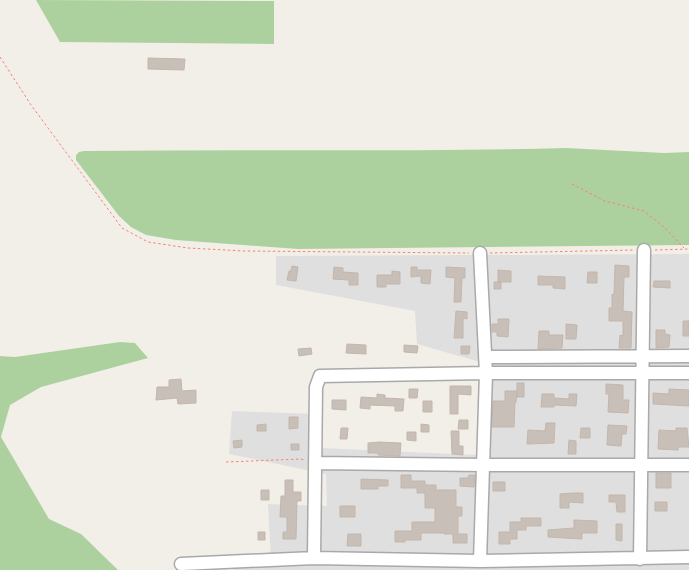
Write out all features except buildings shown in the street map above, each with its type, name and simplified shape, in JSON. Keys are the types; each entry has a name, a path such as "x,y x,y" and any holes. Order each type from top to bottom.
{"street":[{"path":"640,558 644,250"},
{"path":"480,253 486,373 480,561"},
{"path":"485,357 689,356"},
{"path":"314,558 316,387 320,376 486,373 689,373"},
{"path":"315,463 484,466 689,465"},
{"path":"181,564 314,558 480,561 689,558"}],"path":[{"path":"0,56 31,106 122,228 148,242 188,248 244,251 480,253 689,249"},
{"path":"572,184 605,200 644,212 665,228 685,249"},
{"path":"226,462 300,459 315,463"}],"shaded area":[{"path":"689,254 689,570 234,570 235,563 271,560 268,504 327,506 326,474 229,454 232,411 314,414 320,448 478,455 480,362 417,344 415,311 276,285 276,256"}],"green space":[{"path":"36,0 274,1 274,44 60,42"},
{"path":"566,148 664,153 689,152 689,245 298,249 176,240 146,235 131,227 119,216 76,160 76,155 84,151"},
{"path":"120,342 135,343 148,358 41,387 10,405 1,437 49,519 81,534 118,570 0,570 0,356 15,357"}]}
